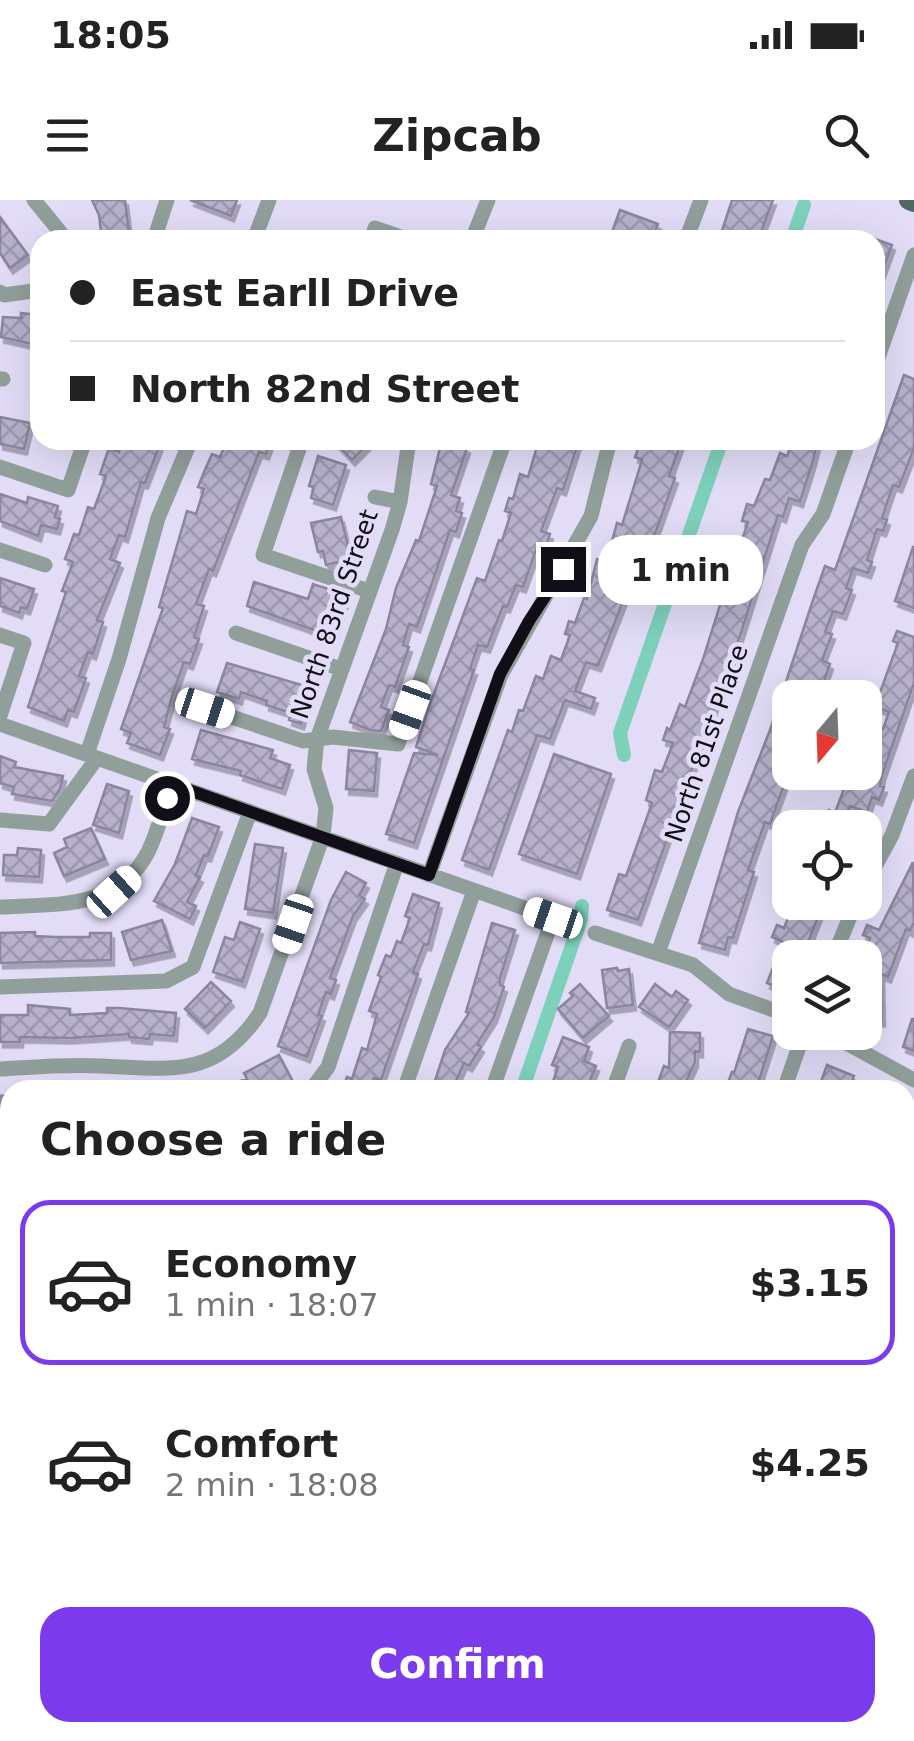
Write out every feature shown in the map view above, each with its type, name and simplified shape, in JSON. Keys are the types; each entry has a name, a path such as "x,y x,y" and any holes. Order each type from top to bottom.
{"street":[{"path":"34,200 59,230"},
{"path":"157,230 167,200"},
{"path":"258,230 269,200"},
{"path":"476,230 488,200"},
{"path":"690,230 700,200"},
{"path":"885,338 914,255"},
{"path":"0,292 4,295 30,291"},
{"path":"0,467 68,490 82,450"},
{"path":"0,820 50,824 92,756 158,518 187,450"},
{"path":"299,450 263,555 369,591"},
{"name":"North 83rd Street","path":"0,1069 100,1066 183,1070 222,1054 250,1029 269,996 323,836 326,808 314,768 317,739 400,502 408,450"},
{"path":"205,708 304,741 398,744 501,450"},
{"path":"429,875 500,674 591,516 608,450"},
{"name":"North 81st Place","path":"658,954 802,544 823,514 845,450"},
{"path":"375,497 400,502"},
{"path":"0,550 45,565"},
{"path":"236,634 341,669"},
{"path":"0,635 24,644 0,716"},
{"path":"0,724 553,918 496,1080"},
{"path":"882,854 914,776"},
{"path":"0,907 88,900 114,892 132,876 148,852 172,784"},
{"path":"0,987 166,981 194,966 250,812"},
{"path":"318,1080 328,1067 397,863"},
{"path":"408,1080 474,891"},
{"path":"595,932 693,965 728,994 772,1010"},
{"path":"617,1080 629,1046"},
{"path":"787,1080 798,1050"},
{"path":"859,1050 914,1080"}],"building":[{"path":"92,200 125,200 129,230 101,230"},
{"path":"190,200 237,200 231,216"},
{"path":"732,200 773,200 762,230 722,230"},
{"path":"620,210 658,224 656,230 613,230"},
{"path":"0,217 28,255 10,268 0,253"},
{"path":"885,243 892,245 885,264"},
{"path":"21,313 30,314 30,344 1,337 3,317 21,318"},
{"path":"904,375 914,379 914,448 899,487 893,485 882,518 887,520 883,531 877,529 867,560 872,562 868,573 853,568 846,588 852,590 843,614 833,611 825,632 832,634 822,660 830,664 824,680 787,680 825,566 835,570 877,450 885,450 885,429"},
{"path":"0,417 30,423 24,449 0,444"},
{"path":"108,450 158,450 145,483 141,482 125,537 119,535 110,559 120,563 97,620 103,622 93,654 88,652 79,676 86,678 74,712 68,710 64,721 28,707 66,592 62,591 73,562 65,559 74,534 79,535 88,507 94,509 106,476 100,474"},
{"path":"223,450 267,450 266,454 259,452 213,571 209,569 196,604 204,606 194,637 199,639 190,664 184,662 172,696 164,727 170,729 160,755 127,743 131,733 121,729 163,608 159,607 187,511 196,514 204,489 198,487 204,472 212,454 220,457"},
{"path":"342,450 362,450 352,460"},
{"path":"440,450 466,450 451,495 460,498 456,511 462,513 456,532 450,530 417,627 409,624 403,645 409,647 395,687 389,685 381,707 389,710 381,731 370,730 350,722 386,629 396,588 416,540 419,541 437,486 431,484"},
{"path":"536,450 576,450 563,490 557,488 541,531 550,534 545,549 537,547 523,587 516,585 507,607 503,606 487,647 478,645 470,669 474,670 414,843 386,834 414,753 438,755 416,747 477,578 485,581 499,540 502,541 511,513 505,511 509,498 513,499 520,474 528,477"},
{"path":"638,450 678,450 669,476 675,478 638,581 631,590 628,588 598,666 586,662 575,691 595,698 591,709 565,700 550,739 537,735 489,870 462,860 508,730 512,732 519,710 523,711 536,676 543,679 551,656 561,660 570,635 565,634 569,621 575,623 584,598 587,599 597,559 606,562 617,523 622,525 642,460 635,457"},
{"path":"789,450 816,450 800,502 789,498 783,517 778,515 741,633 638,920 607,910 619,874 626,876 652,803 646,800 655,770 662,772 673,743 663,740 667,728 670,730 680,704 685,707 703,659 724,592 719,590 723,578 728,581 748,522 742,521 747,504 754,506 780,453 787,456"},
{"path":"318,456 346,465 333,505 311,498 314,487 309,486"},
{"path":"0,494 27,503 28,497 58,506 57,529 41,525 38,536 0,521"},
{"path":"341,517 351,559 326,565 323,551 318,552 311,523"},
{"path":"914,547 914,608 895,601"},
{"path":"0,578 34,589 27,609 21,607 19,613 0,606"},
{"path":"254,582 308,599 313,584 347,595 333,637 247,606"},
{"path":"897,631 914,637 914,683 882,775 882,729 889,712 882,709 882,687 898,643 893,641"},
{"path":"227,663 312,688 301,724 289,720 291,713 266,705 267,701 241,692 239,699 217,692"},
{"path":"772,724 772,790 782,790 770,824 765,822 748,870 754,872 733,938 728,937 725,950 699,943 738,812"},
{"path":"201,730 273,750 270,758 290,765 282,789 240,775 241,771 192,759"},
{"path":"349,750 377,753 374,791 346,789"},
{"path":"554,754 611,774 577,874 519,854"},
{"path":"0,756 16,762 14,767 63,776 52,801 12,794 14,787 0,783"},
{"path":"107,784 129,791 119,833 93,825"},
{"path":"884,787 879,800 872,797 868,810 850,806 848,810 836,810 843,790"},
{"path":"192,818 219,827 187,902 196,906 190,919 154,901 175,864"},
{"path":"91,828 105,859 64,876 54,853 67,847 64,839"},
{"path":"255,844 283,848 273,913 245,909"},
{"path":"18,848 41,850 39,877 3,875 4,855 17,855"},
{"path":"913,862 914,922 910,931 906,929 888,977 882,974 882,940 869,940 863,935 867,925 879,930"},
{"path":"346,872 366,883 359,895 365,899 353,916 330,978 336,980 331,994 326,992 307,1057 278,1046 331,900"},
{"path":"413,894 439,903 428,945 424,944 413,972 418,974 381,1080 346,1080 352,1079 362,1048 367,1050 377,1014 369,1011 381,977 378,975 386,955 391,957 397,941 401,943 410,918 405,916"},
{"path":"162,920 172,951 131,960 122,932"},
{"path":"787,920 817,920 808,940 772,937 777,925 784,928"},
{"path":"240,922 260,929 242,982 213,972 225,937 234,940"},
{"path":"492,923 515,930 500,978 504,987 494,1017 477,1044 481,1047 469,1066 464,1063 456,1080 435,1080 445,1050 469,1013 466,1012"},
{"path":"35,932 35,936 55,937 111,933 111,960 0,963 0,933"},
{"path":"629,969 633,1005 607,1008 602,970"},
{"path":"211,982 231,1001 205,1028 185,1009"},
{"path":"580,984 609,1016 583,1038 558,1009"},
{"path":"655,984 672,997 676,991 688,1000 669,1027 639,1007"},
{"path":"28,1005 70,1009 70,1015 107,1013 107,1008 176,1013 174,1036 20,1037 20,1042 0,1042 0,1015 28,1015"},
{"path":"914,1019 914,1051 903,1047"},
{"path":"748,1029 772,1036 759,1080 729,1080"},
{"path":"670,1032 700,1033 700,1052 695,1051 695,1062 687,1080 659,1080 664,1066 669,1068"},
{"path":"563,1037 589,1047 584,1061 596,1066 590,1080 553,1080 558,1067 552,1065"},
{"path":"279,1055 292,1080 244,1080 247,1079 244,1073"},
{"path":"827,1065 854,1076 853,1080 822,1080"}],"waterway":[{"path":"795,230 804,205"},
{"path":"624,755 620,733 719,450"},
{"path":"525,1080 581,919 582,906"}],"route":[{"path":"167,798 172,784 429,875 500,674 563,569"}]}
